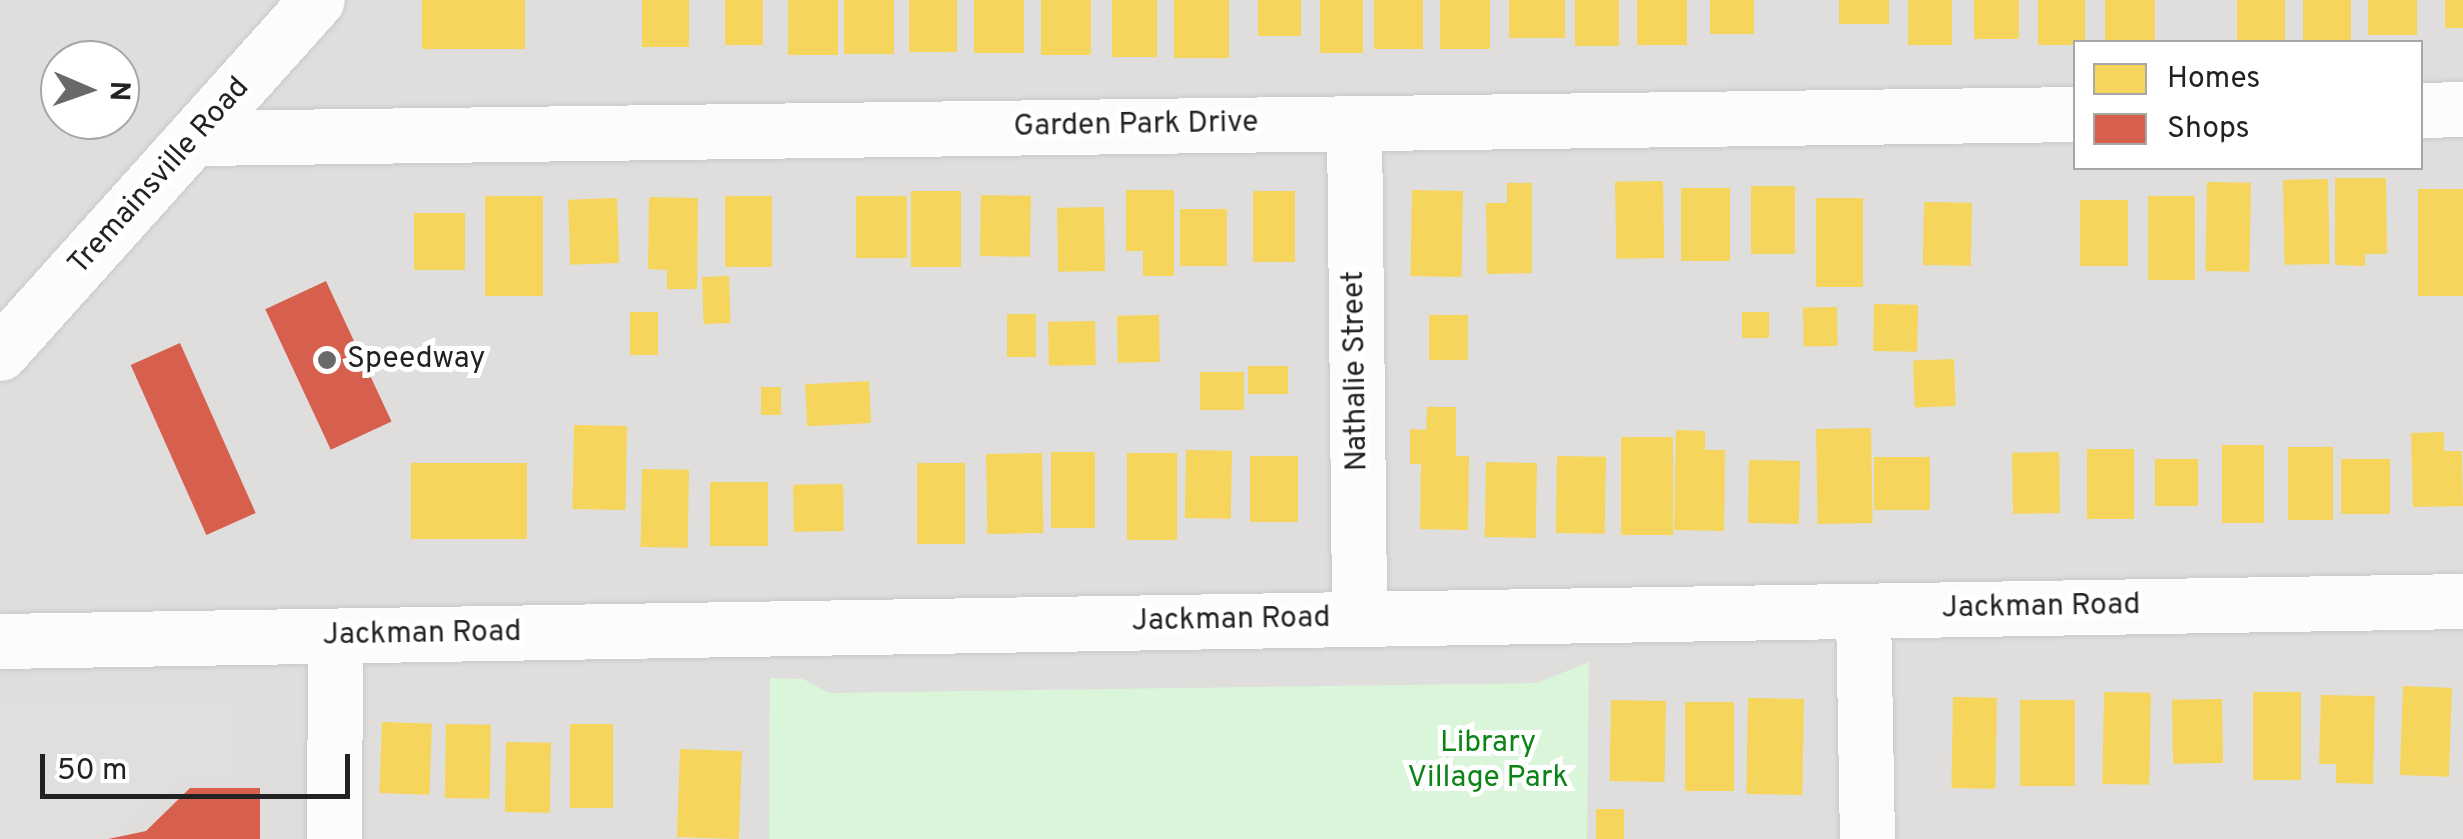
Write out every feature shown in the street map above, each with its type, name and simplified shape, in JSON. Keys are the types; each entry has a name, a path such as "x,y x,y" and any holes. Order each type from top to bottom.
{"street":[{"name":"Tremainsville Road","path":"0,353 317,0"},
{"path":"2423,110 2463,109"},
{"name":"Garden Park Drive","path":"197,138 2073,114"},
{"name":"Nathalie Street","path":"1354,124 1359,618"},
{"name":"Jackman Road","path":"0,641 2463,601"},
{"path":"1863,610 1867,839"},
{"path":"334,839 335,636"}],"shaded area":[{"path":"0,0 2463,0 2463,839 0,839"},
{"path":"235,701 235,781 180,780 117,839 0,839 0,704"}],"green space":[{"name":"Library Village Park","path":"1589,662 1587,839 769,839 770,678 803,679 829,693 1537,683"}],"building: Homes":[{"path":"422,0 525,0 525,49 422,49"},
{"path":"642,0 689,0 689,47 642,47"},
{"path":"725,0 763,0 763,45 725,45"},
{"path":"788,0 838,0 838,55 788,55"},
{"path":"844,0 894,0 894,54 844,54"},
{"path":"909,0 957,0 957,52 909,52"},
{"path":"974,0 1024,0 1024,53 974,53"},
{"path":"1041,0 1091,0 1091,55 1041,55"},
{"path":"1112,0 1157,0 1157,57 1112,57"},
{"path":"1174,0 1229,0 1229,58 1174,58"},
{"path":"1258,0 1301,0 1301,36 1258,36"},
{"path":"1320,0 1363,0 1363,53 1320,53"},
{"path":"1374,0 1423,0 1423,49 1374,49"},
{"path":"1440,0 1490,0 1490,49 1440,49"},
{"path":"1509,0 1565,0 1565,38 1509,38"},
{"path":"1575,0 1619,0 1619,46 1575,46"},
{"path":"1637,0 1687,0 1687,45 1637,45"},
{"path":"1710,0 1754,0 1754,34 1710,34"},
{"path":"1839,0 1889,0 1889,24 1839,24"},
{"path":"1908,0 1952,0 1952,45 1908,45"},
{"path":"1974,0 2019,0 2019,39 1974,39"},
{"path":"2038,0 2085,0 2085,40 2073,40 2073,45 2038,45"},
{"path":"2105,0 2155,0 2155,40 2105,40"},
{"path":"2237,0 2285,0 2285,40 2237,40"},
{"path":"2303,0 2351,0 2351,40 2303,40"},
{"path":"2368,0 2417,0 2417,35 2368,35"},
{"path":"2445,0 2463,0 2463,28 2445,28"},
{"path":"2335,178 2386,178 2387,254 2365,254 2365,266 2335,265"},
{"path":"2328,179 2329,264 2284,265 2283,180"},
{"path":"1663,181 1664,258 1616,259 1615,182"},
{"path":"2207,182 2251,183 2249,272 2205,271"},
{"path":"1507,183 1532,183 1532,273 1487,274 1486,203 1507,203"},
{"path":"1751,186 1795,186 1795,254 1751,254"},
{"path":"1681,188 1730,188 1730,261 1681,261"},
{"path":"2418,189 2463,189 2463,296 2418,296"},
{"path":"1126,190 1174,190 1174,276 1143,276 1143,251 1126,251"},
{"path":"1412,190 1463,191 1461,277 1410,276"},
{"path":"911,191 961,191 961,267 911,267"},
{"path":"1253,191 1295,191 1295,262 1253,262"},
{"path":"981,195 1031,196 1030,257 980,256"},
{"path":"485,196 543,196 543,296 485,296"},
{"path":"725,196 772,196 772,267 725,267"},
{"path":"856,196 907,196 907,258 856,258"},
{"path":"2148,196 2195,196 2195,280 2148,280"},
{"path":"649,197 698,198 697,289 667,289 667,270 648,269"},
{"path":"617,198 619,263 570,265 568,200"},
{"path":"1816,198 1863,198 1863,287 1816,287"},
{"path":"2080,200 2128,200 2128,266 2080,266"},
{"path":"1924,202 1972,203 1971,266 1923,265"},
{"path":"1104,207 1105,271 1058,272 1057,208"},
{"path":"1180,209 1227,209 1227,266 1180,266"},
{"path":"414,213 465,213 465,270 414,270"},
{"path":"729,276 731,323 704,324 702,277"},
{"path":"1874,304 1918,305 1917,352 1873,351"},
{"path":"1837,307 1838,346 1804,347 1803,308"},
{"path":"630,312 658,312 658,355 630,355"},
{"path":"1742,312 1769,312 1769,338 1742,338"},
{"path":"1007,314 1036,314 1036,357 1007,357"},
{"path":"1159,315 1160,362 1118,363 1117,316"},
{"path":"1429,315 1468,315 1468,360 1429,360"},
{"path":"1095,321 1096,365 1049,366 1048,322"},
{"path":"1954,359 1956,406 1915,407 1913,360"},
{"path":"1248,366 1288,366 1288,394 1248,394"},
{"path":"1200,372 1244,372 1244,410 1200,410"},
{"path":"869,381 871,423 807,426 805,384"},
{"path":"761,387 781,387 781,415 761,415"},
{"path":"1427,407 1456,407 1456,456 1469,456 1468,530 1420,529 1421,464 1410,464 1410,429 1426,430"},
{"path":"574,425 627,426 626,510 573,509"},
{"path":"1871,428 1873,523 1818,524 1816,429"},
{"path":"1676,430 1705,431 1705,450 1725,450 1724,531 1674,530"},
{"path":"2444,432 2444,451 2462,451 2463,506 2413,507 2411,433"},
{"path":"1621,437 1673,437 1673,535 1621,535"},
{"path":"2222,445 2264,445 2264,523 2222,523"},
{"path":"2288,447 2333,447 2333,520 2288,520"},
{"path":"2087,449 2134,449 2134,519 2087,519"},
{"path":"1186,450 1232,451 1231,519 1185,518"},
{"path":"1051,452 1095,452 1095,528 1051,528"},
{"path":"2059,452 2060,513 2013,514 2012,453"},
{"path":"1042,453 1043,533 987,534 986,454"},
{"path":"1127,453 1177,453 1177,540 1127,540"},
{"path":"1250,456 1298,456 1298,522 1250,522"},
{"path":"1557,456 1606,457 1605,534 1556,533"},
{"path":"1874,457 1930,457 1930,510 1874,510"},
{"path":"2155,459 2198,459 2198,506 2155,506"},
{"path":"2341,459 2390,459 2390,514 2341,514"},
{"path":"1749,460 1800,461 1799,524 1748,523"},
{"path":"1486,462 1537,463 1536,538 1485,537"},
{"path":"411,463 527,463 527,539 411,539"},
{"path":"917,463 965,463 965,544 917,544"},
{"path":"642,469 689,470 688,548 641,547"},
{"path":"710,482 768,482 768,546 710,546"},
{"path":"843,484 844,531 794,532 793,485"},
{"path":"2403,686 2452,688 2449,777 2400,775"},
{"path":"2104,692 2151,693 2149,785 2102,784"},
{"path":"2253,692 2301,692 2301,780 2253,780"},
{"path":"2321,695 2375,696 2373,784 2336,783 2336,764 2319,764"},
{"path":"1953,697 1997,698 1995,789 1951,788"},
{"path":"1748,698 1804,699 1802,795 1746,794"},
{"path":"2222,699 2223,763 2173,764 2172,700"},
{"path":"1611,700 1666,701 1665,782 1610,781"},
{"path":"2020,700 2075,700 2075,786 2020,786"},
{"path":"1685,702 1734,702 1734,791 1685,791"},
{"path":"382,722 432,724 429,795 380,793"},
{"path":"446,724 491,725 490,799 445,798"},
{"path":"570,724 613,724 613,808 570,808"},
{"path":"506,742 551,743 550,813 505,812"},
{"path":"680,749 742,751 739,839 677,837"},
{"path":"1596,809 1624,809 1624,839 1596,839"}],"building: Shops":[{"path":"326,281 392,421 331,450 265,309"},
{"path":"180,343 256,513 206,535 131,365"},
{"path":"190,788 260,788 260,839 108,839 146,831"}],"place":[{"name":"Speedway","path":"327,360"}]}
